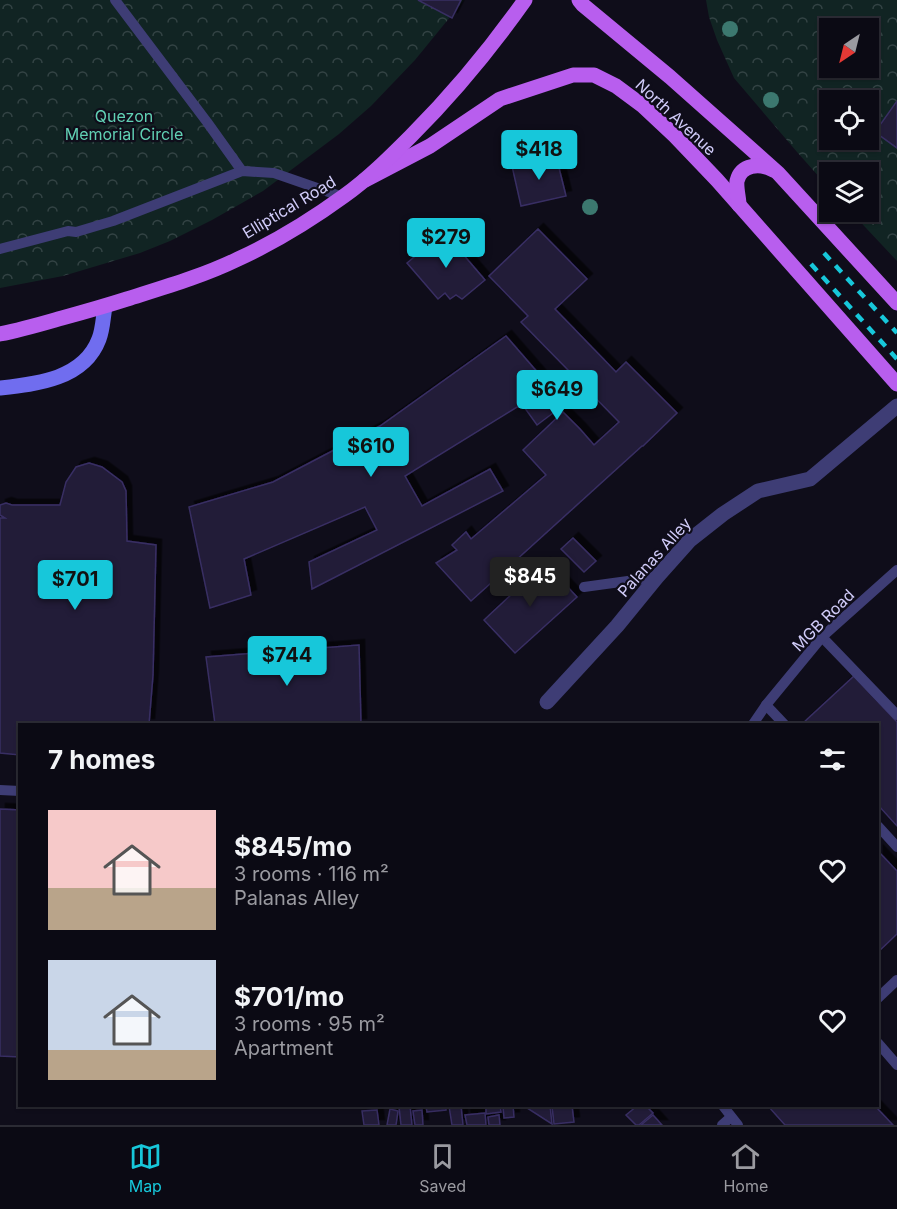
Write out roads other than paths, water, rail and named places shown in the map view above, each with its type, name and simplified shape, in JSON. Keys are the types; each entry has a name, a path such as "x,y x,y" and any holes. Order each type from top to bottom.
{"main road":[{"name":"Elliptical Road","path":"0,334 105,306 180,282 237,260 292,231 365,180 433,113 465,78 525,0"},
{"name":"North Avenue","path":"579,0 778,173 897,303"},
{"name":"North Avenue","path":"365,180 430,146 500,99 573,75 594,75 616,86 643,106 689,151 897,384"},
{"path":"739,206 737,185 743,171 757,165 768,167 778,173"},
{"path":"0,388 56,378 70,372 88,357 100,338 105,306"}],"street":[{"name":"Palanas Alley","path":"547,702 617,626 690,540 723,514 758,491 810,479 897,406"}],"lane":[{"path":"115,0 242,171"},
{"path":"0,249 113,221 242,171 274,173 343,197"},
{"name":"MGB Road","path":"754,723 822,637 897,570"},
{"path":"584,586 657,577"},
{"path":"822,637 897,715"},
{"path":"766,705 783,723"},
{"path":"0,790 18,791"},
{"path":"879,827 897,847"},
{"path":"879,997 896,983"},
{"path":"879,1044 897,1065"},
{"path":"722,1125 735,1121 724,1107"}],"railway":[{"path":"824,253 897,333"},
{"path":"811,264 897,359"}],"park label":[{"name":"Quezon Memorial Circle","path":"124,125"}]}
